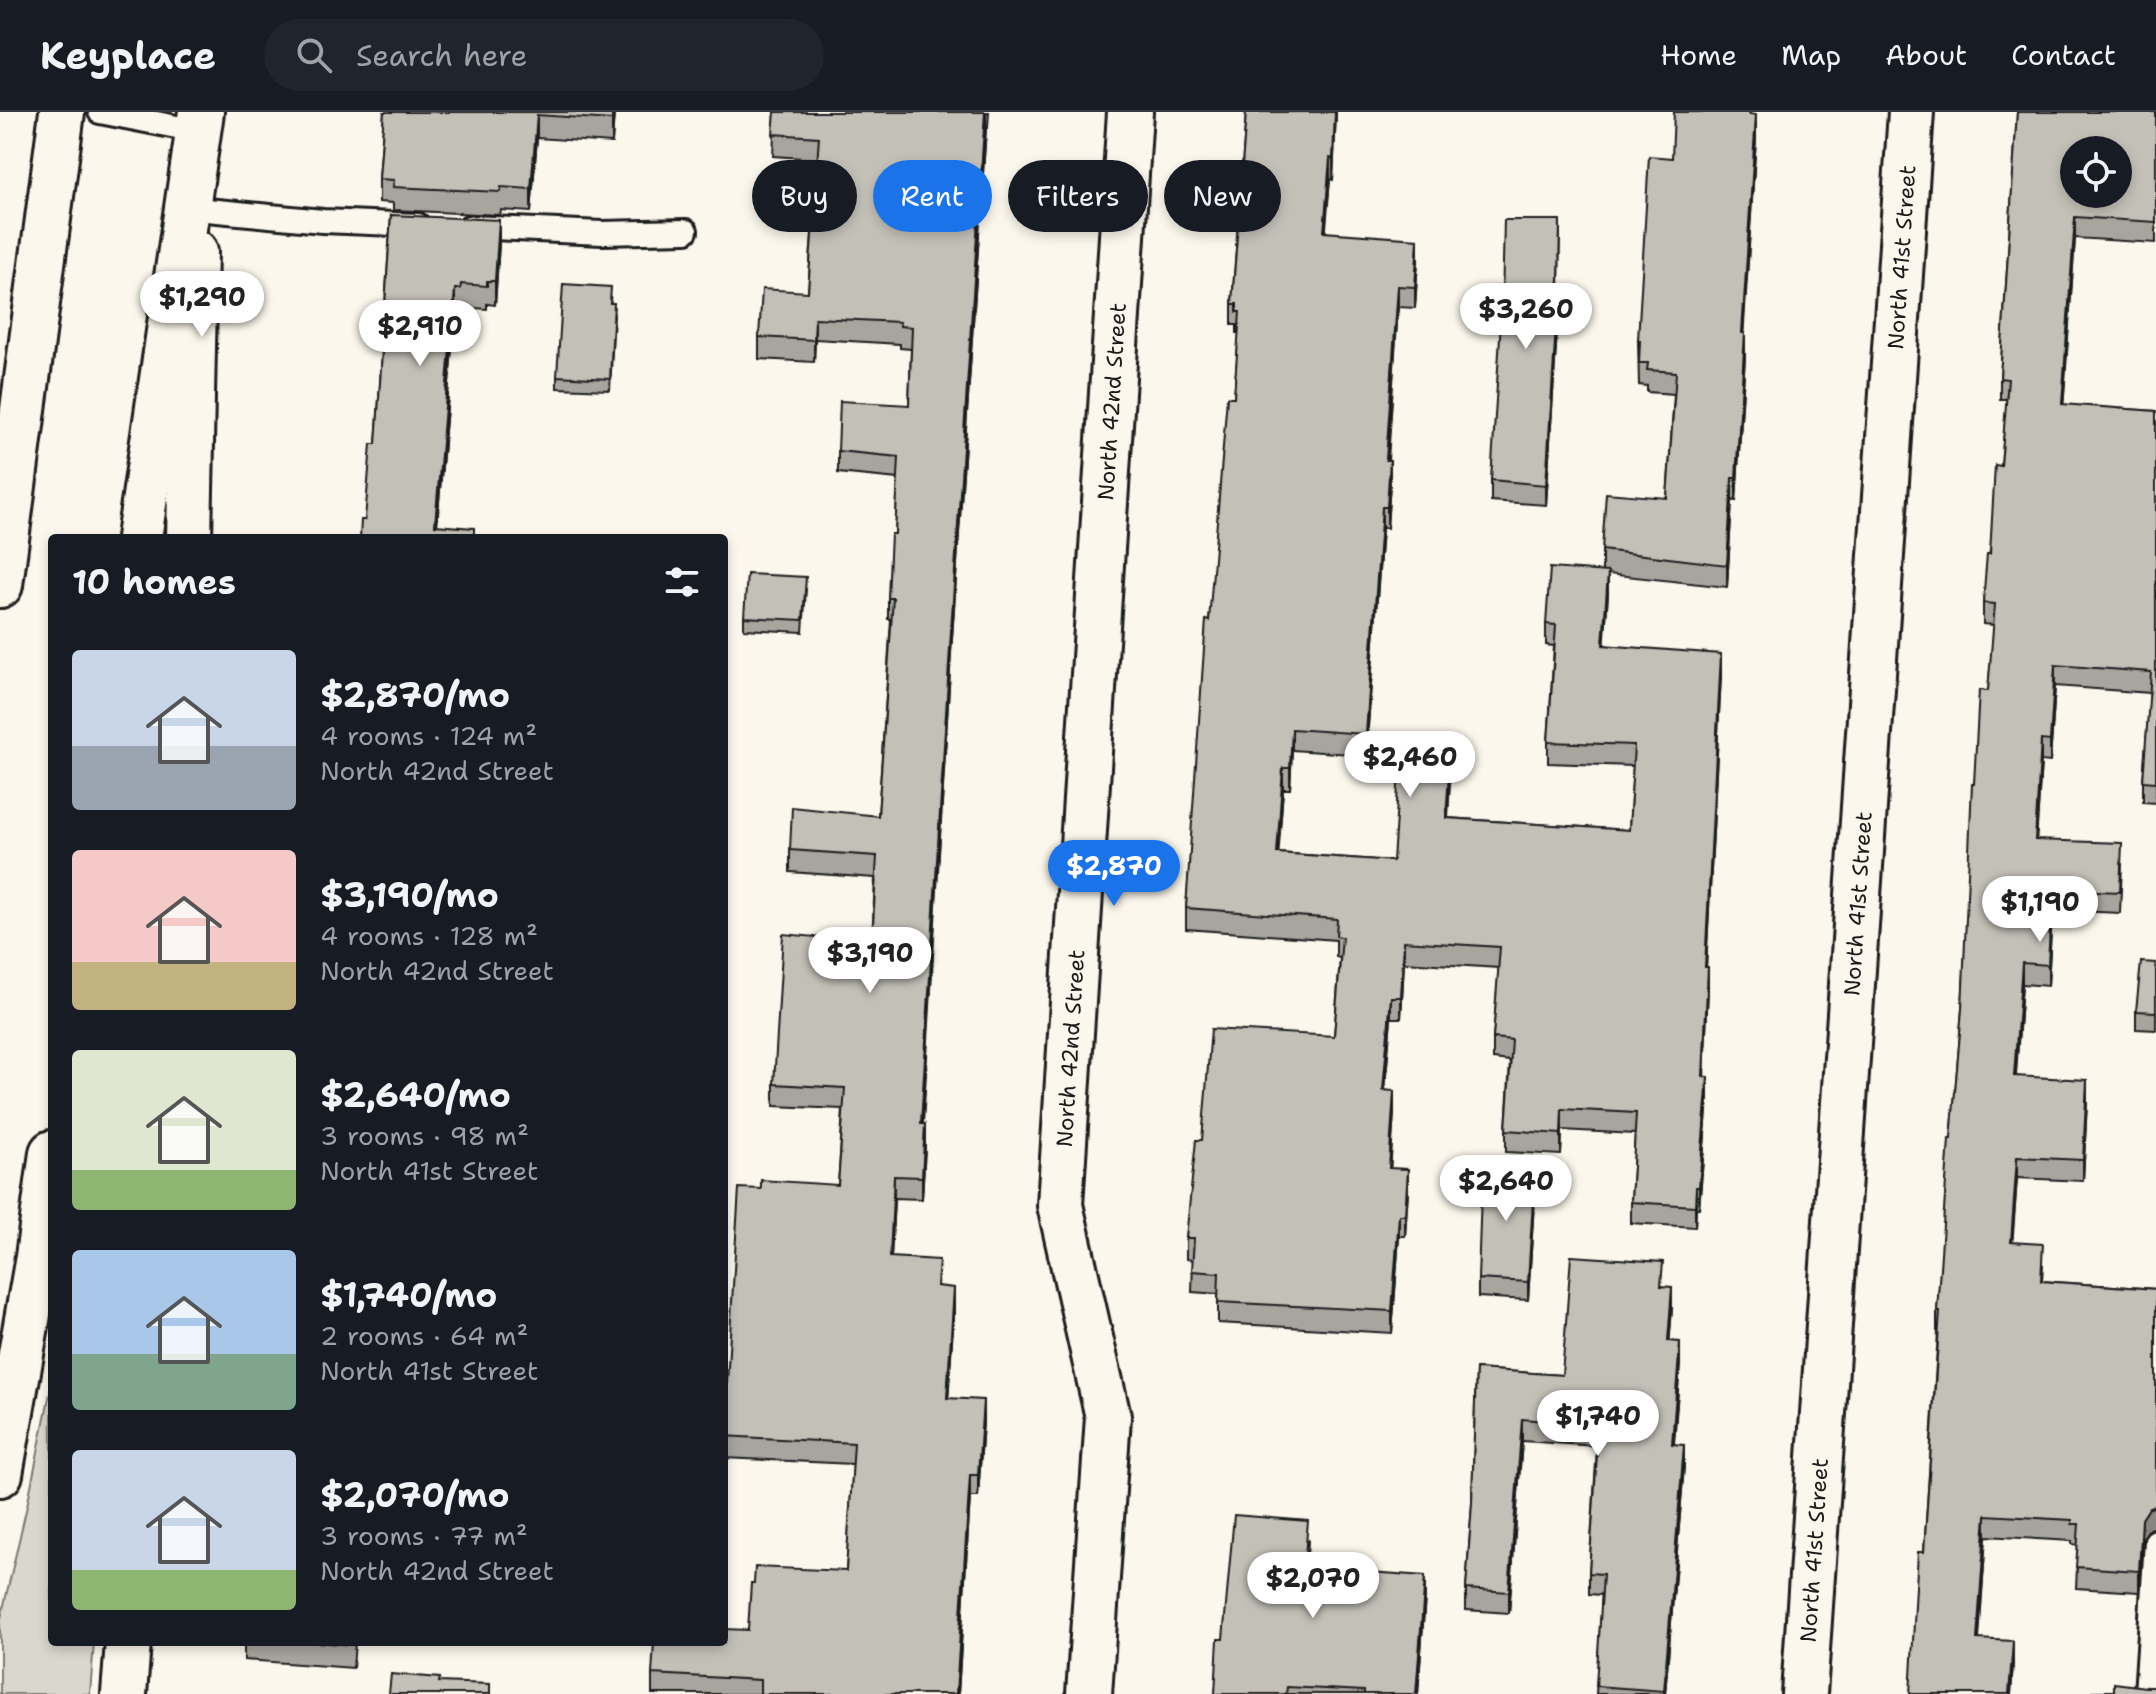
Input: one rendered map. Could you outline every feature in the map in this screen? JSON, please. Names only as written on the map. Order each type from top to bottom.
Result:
[{"type":"street","points":[[0,585],[62,112]]},
{"type":"street","name":"North 42nd Street","points":[[1089,1694],[1108,1417],[1060,1205],[1130,112]]},
{"type":"street","name":"North 41st Street","points":[[1804,1694],[1911,112]]},
{"type":"street","points":[[189,534],[199,121]]},
{"type":"street","points":[[140,534],[199,121]]},
{"type":"street","points":[[0,1474],[48,1183]]},
{"type":"street","points":[[124,1694],[128,1646]]},
{"type":"lane","points":[[100,112],[199,121]]},
{"type":"lane","points":[[196,209],[323,221],[602,233],[686,231]]},
{"type":"lane","points":[[2146,1694],[2156,1541]]},
{"type":"shaded area","points":[[48,1403],[48,1646],[94,1646],[90,1694],[0,1694],[0,1622]]},
{"type":"building","points":[[384,112],[612,112],[612,120],[537,115],[531,189],[501,187],[500,192],[393,187],[394,180],[379,179]]},
{"type":"building","points":[[775,112],[985,112],[982,160],[873,160],[873,232],[977,232],[921,1124],[925,1124],[922,1177],[894,1176],[890,1257],[939,1260],[937,1286],[954,1288],[947,1398],[983,1400],[978,1475],[970,1475],[956,1694],[760,1694],[760,1680],[652,1674],[654,1646],[728,1646],[728,1629],[748,1630],[755,1567],[846,1571],[854,1443],[728,1436],[728,1367],[739,1188],[761,1189],[761,1180],[838,1185],[845,1088],[774,1084],[783,934],[872,942],[877,856],[790,850],[792,807],[878,816],[893,598],[888,598],[891,534],[895,534],[899,457],[838,451],[840,401],[909,405],[912,327],[900,326],[900,322],[815,318],[814,340],[759,337],[762,289],[808,292],[812,232],[857,232],[857,160],[817,160],[819,137],[773,134]]},
{"type":"building","points":[[1246,112],[1335,112],[1324,232],[1418,239],[1415,287],[1398,286],[1386,460],[1390,460],[1387,507],[1382,507],[1366,734],[1292,729],[1290,768],[1283,768],[1277,853],[1393,861],[1400,757],[1450,759],[1446,818],[1629,830],[1634,745],[1548,742],[1556,625],[1546,624],[1550,568],[1608,572],[1603,645],[1721,654],[1705,967],[1708,967],[1703,1076],[1708,1077],[1695,1206],[1631,1202],[1636,1113],[1562,1109],[1561,1134],[1506,1130],[1512,1040],[1493,1038],[1500,947],[1404,941],[1401,997],[1391,997],[1383,1090],[1394,1091],[1389,1168],[1408,1169],[1405,1215],[1399,1215],[1392,1311],[1218,1302],[1219,1273],[1192,1271],[1194,1238],[1186,1238],[1196,1140],[1202,1140],[1211,1029],[1334,1036],[1342,937],[1336,936],[1337,919],[1186,908],[1206,620],[1209,621],[1227,397],[1234,397],[1240,312],[1237,312],[1237,304],[1232,304],[1237,232],[1281,232],[1281,160],[1242,160]]},
{"type":"building","points":[[1674,112],[1749,112],[1756,115],[1736,478],[1732,478],[1727,565],[1602,550],[1606,493],[1667,498],[1676,372],[1647,370],[1648,363],[1639,363],[1638,340],[1649,156],[1672,158]]},
{"type":"building","points":[[2017,112],[2156,112],[2156,222],[2075,217],[2062,404],[2156,411],[2156,782],[2143,781],[2151,672],[2055,665],[2050,741],[2041,740],[2035,840],[2122,843],[2120,892],[2052,889],[2048,965],[2022,963],[2014,1076],[2087,1080],[2083,1160],[2017,1157],[2011,1242],[2043,1244],[2041,1281],[2156,1289],[2156,1506],[2149,1508],[2142,1519],[2139,1571],[2076,1567],[2079,1524],[2072,1524],[2072,1520],[1986,1515],[1977,1639],[2013,1641],[2009,1694],[1910,1694],[1918,1552],[1924,1552],[1949,1139],[1962,1009],[1979,690],[1988,691],[1995,604],[1983,603],[1987,554],[1990,554],[1995,465],[2001,466],[2008,379],[2000,378]]},
{"type":"building","points":[[391,215],[499,220],[495,281],[487,281],[487,286],[461,284],[460,289],[455,289],[435,525],[474,528],[474,534],[360,534],[361,520],[365,520],[371,444],[376,444]]},
{"type":"building","points":[[1504,220],[1560,220],[1546,485],[1491,480]]},
{"type":"building","points":[[563,284],[611,287],[610,303],[614,303],[610,379],[557,376]]},
{"type":"building","points":[[747,574],[806,577],[803,620],[744,617]]},
{"type":"building","points":[[2141,962],[2156,963],[2156,1012],[2136,1011]]},
{"type":"building","points":[[1482,1165],[1535,1168],[1528,1282],[1478,1279]]},
{"type":"building","points":[[1571,1256],[1663,1262],[1661,1286],[1672,1287],[1668,1341],[1680,1342],[1672,1444],[1684,1445],[1664,1691],[1596,1686],[1603,1574],[1589,1573],[1599,1425],[1522,1419],[1509,1592],[1466,1589],[1476,1369],[1562,1375]]},
{"type":"building","points":[[1234,1515],[1308,1521],[1305,1556],[1313,1557],[1312,1568],[1425,1576],[1416,1694],[1364,1694],[1364,1691],[1287,1687],[1286,1694],[1215,1694],[1218,1639],[1223,1639]]},
{"type":"building","points":[[391,1674],[440,1678],[439,1682],[490,1684],[490,1694],[389,1694]]},
{"type":"building","points":[[2114,1683],[2156,1687],[2156,1694],[2093,1694],[2093,1691],[2114,1691]]}]
